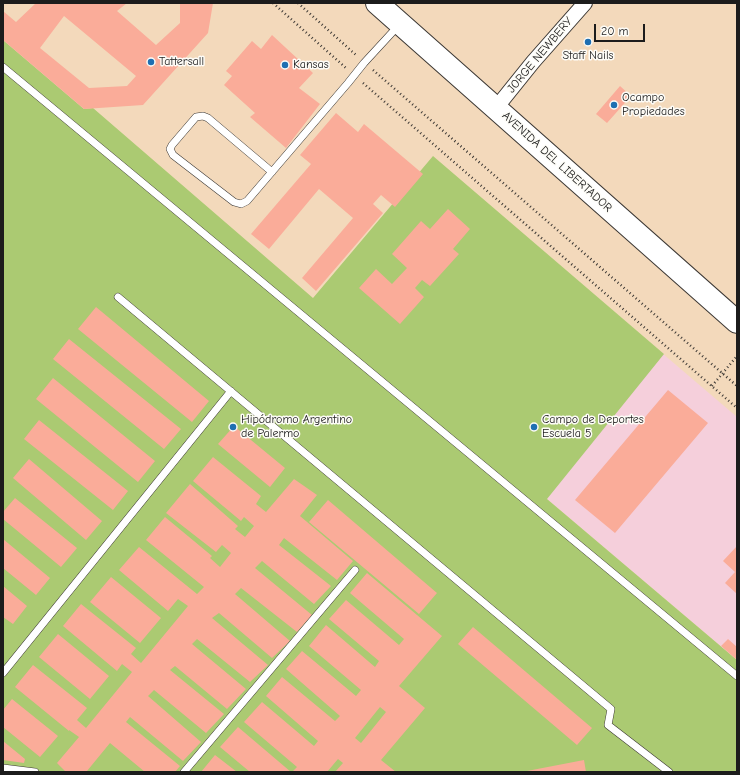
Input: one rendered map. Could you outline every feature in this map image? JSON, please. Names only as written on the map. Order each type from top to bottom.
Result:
[{"type":"main road","name":"AVENIDA DEL LIBERTADOR","points":[[377,3],[735,316]]},
{"type":"street","name":"JORGE NEWBERY","points":[[496,108],[533,62],[585,3]]},
{"type":"lane","points":[[272,172],[208,118],[203,116],[196,118],[170,149],[173,155],[234,202],[241,204],[247,201],[272,172],[343,89],[364,63],[401,24]]},
{"type":"lane","points":[[3,67],[737,676]]},
{"type":"lane","points":[[118,297],[611,709],[608,725],[669,772]]},
{"type":"lane","points":[[3,673],[231,391]]},
{"type":"lane","points":[[184,772],[355,570]]},
{"type":"lane","points":[[3,768],[35,772]]},
{"type":"path","points":[[273,3],[737,408]]},
{"type":"path","points":[[298,3],[364,63],[737,386]]},
{"type":"path","points":[[712,386],[737,356]]},
{"type":"shaded area","points":[[499,214],[737,417],[737,660],[547,499]]},
{"type":"green space","name":"Hipódromo Argentino de Palermo","points":[[3,40],[84,109],[93,108],[313,298],[433,156],[664,354],[547,499],[737,660],[737,772],[3,772]]},
{"type":"building","name":"Tattersall","points":[[36,3],[127,3],[117,11],[156,45],[180,23],[180,3],[213,3],[208,33],[143,105],[84,109],[3,40],[3,11],[16,22]],"holes":[[[64,16],[136,76],[127,86],[89,88],[40,48]]]},
{"type":"building","points":[[272,35],[313,73],[299,88],[320,104],[286,148],[250,117],[255,113],[224,85],[232,76],[226,71],[252,41],[261,49]]},
{"type":"building","name":"Ocampo Propiedades","points":[[620,86],[631,96],[607,123],[596,114]]},
{"type":"building","points":[[336,113],[358,132],[364,124],[423,174],[395,207],[381,195],[373,204],[383,213],[316,291],[302,278],[353,218],[319,189],[269,249],[251,234],[311,164],[300,155]]},
{"type":"building","points":[[448,209],[470,229],[453,249],[459,254],[430,286],[422,280],[415,288],[424,297],[400,324],[359,288],[376,269],[392,284],[407,268],[392,254],[421,221],[430,229]]},
{"type":"building","points":[[96,307],[209,401],[192,422],[78,329]]},
{"type":"building","points":[[69,339],[181,429],[164,449],[53,359]]},
{"type":"building","points":[[53,378],[155,461],[138,482],[36,399]]},
{"type":"building","points":[[668,390],[708,423],[615,533],[575,500]]},
{"type":"building","points":[[39,420],[128,491],[113,510],[24,439]]},
{"type":"building","points":[[234,426],[285,468],[270,487],[218,444]]},
{"type":"building","points":[[213,457],[261,496],[256,504],[266,512],[294,479],[317,495],[300,516],[353,561],[337,580],[284,538],[279,545],[331,586],[314,604],[262,561],[255,568],[312,615],[297,632],[241,588],[235,594],[290,641],[272,658],[219,613],[212,618],[268,665],[250,682],[197,639],[192,644],[246,689],[227,709],[175,666],[170,670],[224,714],[206,733],[154,690],[148,696],[201,742],[183,761],[130,717],[126,722],[180,766],[175,772],[145,772],[110,743],[87,771],[66,772],[57,763],[79,737],[69,731],[15,687],[33,665],[87,708],[77,720],[86,728],[132,672],[122,664],[117,671],[63,626],[81,604],[136,648],[131,654],[141,663],[188,606],[178,599],[168,611],[119,570],[139,547],[197,594],[204,587],[146,540],[165,517],[212,556],[210,558],[220,567],[231,553],[222,545],[216,552],[166,513],[190,484],[238,526],[235,529],[245,537],[254,526],[244,517],[241,521],[193,481]]},
{"type":"building","points":[[29,459],[102,521],[86,540],[13,478]]},
{"type":"building","points":[[15,498],[77,548],[61,567],[3,519],[3,512]]},
{"type":"building","points":[[328,500],[437,593],[419,614],[309,522]]},
{"type":"building","points":[[3,539],[50,578],[36,595],[3,568]]},
{"type":"building","points":[[737,546],[737,594],[725,583],[735,572],[723,561]]},
{"type":"building","points":[[367,573],[442,636],[399,686],[425,708],[381,760],[396,772],[335,772],[343,763],[338,759],[327,772],[292,772],[297,767],[244,722],[262,702],[314,746],[318,741],[266,696],[282,677],[335,721],[340,716],[286,669],[302,651],[356,696],[361,690],[309,646],[326,625],[375,667],[379,661],[329,619],[346,600],[399,645],[404,639],[350,593]],"holes":[[[380,707],[386,712],[361,743],[355,738]]]},
{"type":"building","points":[[111,577],[161,618],[140,643],[90,602]]},
{"type":"building","points":[[3,586],[27,606],[13,624],[3,617]]},
{"type":"building","points":[[473,627],[592,728],[577,745],[458,644]]},
{"type":"building","points":[[58,634],[109,676],[90,699],[39,657]]},
{"type":"building","points":[[728,639],[737,647],[737,660],[721,646]]},
{"type":"building","points":[[12,699],[58,736],[40,757],[3,727],[3,710]]},
{"type":"building","points":[[238,727],[291,772],[250,772],[220,747]]},
{"type":"building","points":[[3,741],[25,759],[24,763],[3,760]]},
{"type":"building","points":[[215,755],[237,772],[201,772]]},
{"type":"building","points":[[584,760],[586,772],[527,772],[527,771]]},
{"type":"place","name":"Staff Nails","points":[[588,42]]},
{"type":"place","name":"Tattersall","points":[[151,62]]},
{"type":"place","name":"Kansas","points":[[285,65]]},
{"type":"place","name":"Ocampo Propiedades","points":[[614,105]]},
{"type":"place","name":"Hipódromo Argentino de Palermo","points":[[233,427]]},
{"type":"place","name":"Campo de Deportes Escuela 5","points":[[534,427]]}]
